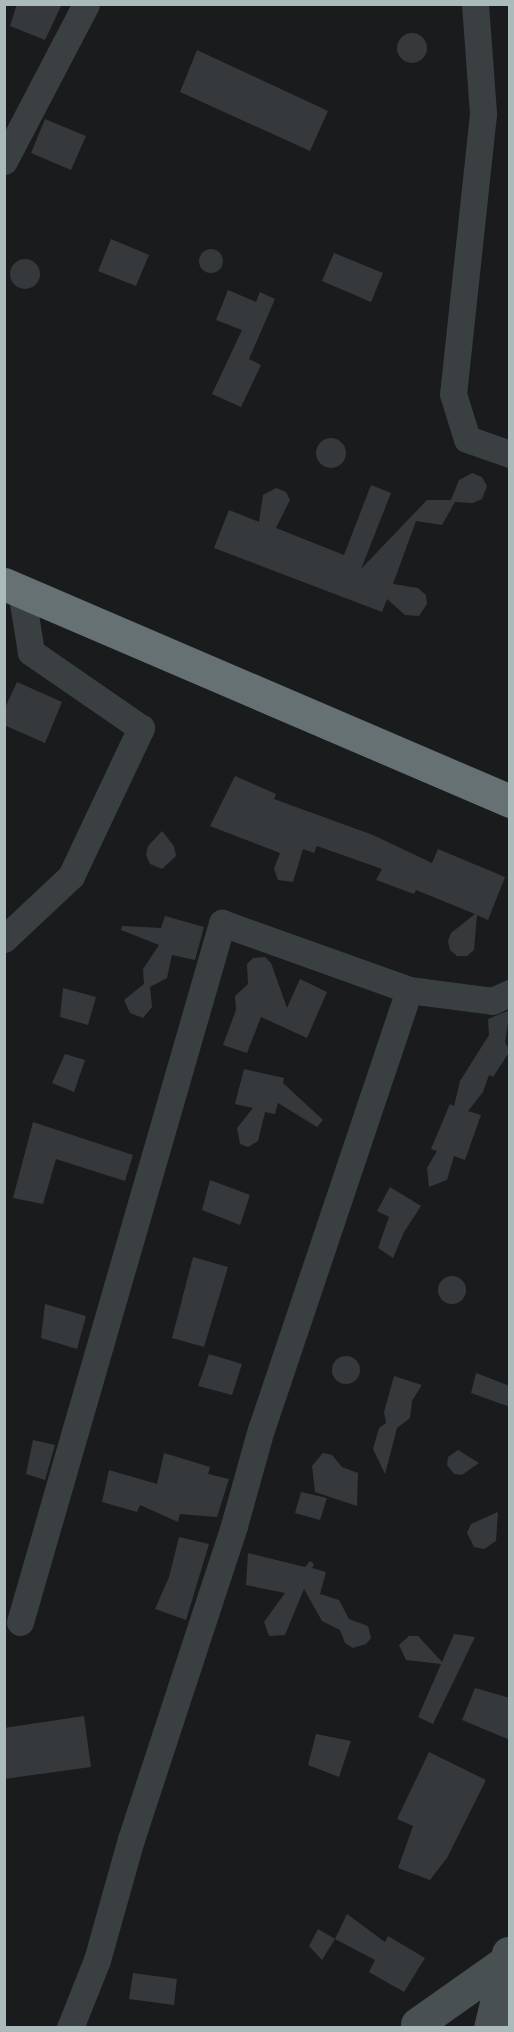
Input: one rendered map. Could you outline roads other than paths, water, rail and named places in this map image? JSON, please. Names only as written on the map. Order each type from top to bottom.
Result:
[{"type":"highway","points":[[13,587],[510,801]]},
{"type":"street","points":[[4,161],[86,4]]},
{"type":"street","points":[[475,4],[483,114],[453,394],[467,439],[510,454]]},
{"type":"street","points":[[4,939],[71,876],[141,728],[31,652],[13,587]]},
{"type":"street","points":[[20,1622],[222,923],[409,990],[492,1001],[510,993]]},
{"type":"street","points":[[70,2028],[97,1960],[130,1839],[234,1526],[261,1429],[409,990]]},
{"type":"street","points":[[424,2026],[507,1954]]},
{"type":"street","points":[[490,2028],[507,1954]]}]
